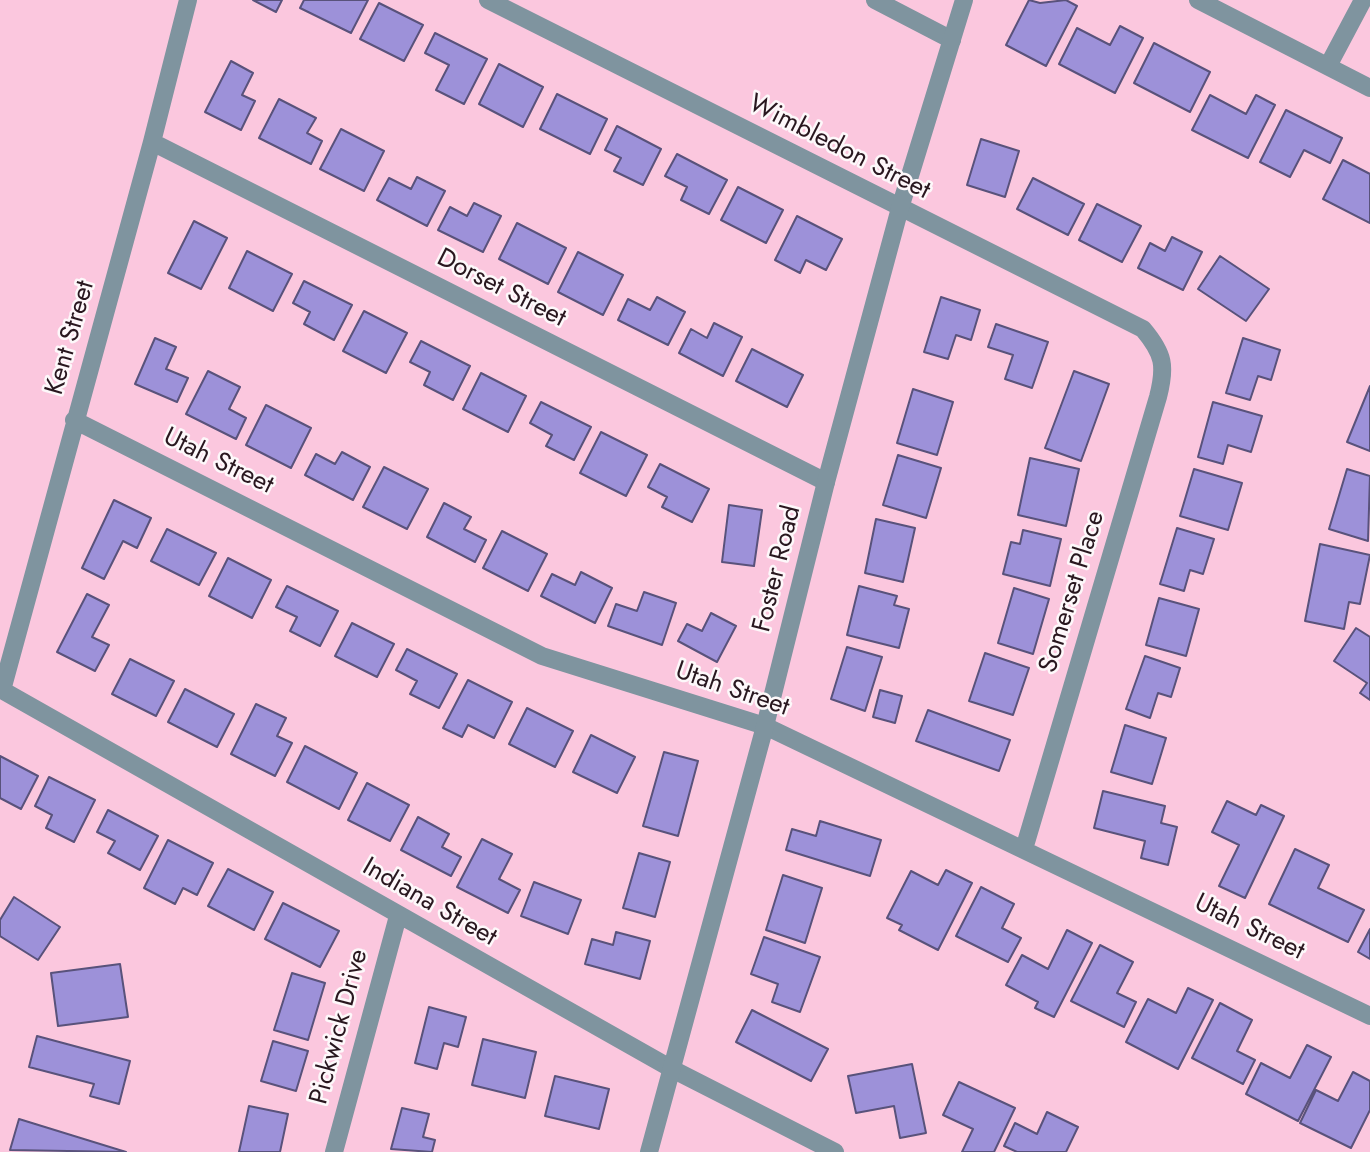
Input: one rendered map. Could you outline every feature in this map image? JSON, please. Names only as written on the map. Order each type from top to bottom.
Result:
[{"type":"street","name":"Kent Street","points":[[2,690],[152,142],[188,0]]},
{"type":"street","name":"Wimbledon Street","points":[[488,0],[1143,329],[1160,349]]},
{"type":"street","points":[[875,0],[952,40]]},
{"type":"street","name":"Foster Road","points":[[649,1152],[765,726],[826,482],[901,208],[964,0]]},
{"type":"street","points":[[1198,0],[1370,88]]},
{"type":"street","points":[[1328,66],[1363,0]]},
{"type":"street","name":"Dorset Street","points":[[152,142],[826,482]]},
{"type":"street","name":"Somerset Place","points":[[1024,849],[1164,375],[1160,349]]},
{"type":"street","name":"Utah Street","points":[[74,420],[542,656],[765,726],[1370,1016]]},
{"type":"street","name":"Indiana Street","points":[[2,690],[197,797],[398,916],[672,1069],[835,1152]]},
{"type":"street","name":"Pickwick Drive","points":[[334,1152],[398,916]]},
{"type":"building","points":[[253,0],[282,0],[276,12]]},
{"type":"building","points":[[304,0],[368,0],[351,33],[300,8]]},
{"type":"building","points":[[1029,0],[1040,3],[1066,0],[1077,6],[1046,66],[1006,45]]},
{"type":"building","points":[[379,3],[423,25],[404,61],[360,39]]},
{"type":"building","points":[[1120,26],[1143,38],[1115,93],[1059,64],[1077,28],[1110,45]]},
{"type":"building","points":[[435,33],[487,59],[464,104],[436,90],[449,65],[425,53]]},
{"type":"building","points":[[1154,43],[1210,72],[1190,112],[1134,83]]},
{"type":"building","points":[[231,61],[253,73],[242,95],[255,101],[241,130],[205,112]]},
{"type":"building","points":[[499,64],[543,87],[523,127],[479,104]]},
{"type":"building","points":[[557,94],[607,119],[590,154],[540,129]]},
{"type":"building","points":[[1210,95],[1246,114],[1256,95],[1275,105],[1248,158],[1192,130]]},
{"type":"building","points":[[279,99],[316,118],[307,133],[322,141],[311,164],[259,138]]},
{"type":"building","points":[[1286,110],[1342,138],[1330,163],[1304,150],[1290,177],[1260,162]]},
{"type":"building","points":[[617,126],[661,149],[643,185],[614,171],[621,158],[605,150]]},
{"type":"building","points":[[341,129],[384,151],[364,191],[320,169]]},
{"type":"building","points":[[981,139],[1019,151],[1005,197],[967,185]]},
{"type":"building","points":[[677,154],[727,180],[709,214],[681,200],[687,187],[665,176]]},
{"type":"building","points":[[1343,160],[1370,174],[1370,223],[1323,199]]},
{"type":"building","points":[[417,177],[445,191],[427,226],[377,200],[389,178],[411,189]]},
{"type":"building","points":[[1033,178],[1084,204],[1068,235],[1017,209]]},
{"type":"building","points":[[738,187],[783,210],[766,243],[721,220]]},
{"type":"building","points":[[474,203],[501,216],[483,252],[438,230],[450,207],[467,216]]},
{"type":"building","points":[[1097,204],[1141,226],[1122,262],[1079,240]]},
{"type":"building","points":[[797,216],[842,239],[826,270],[806,260],[800,273],[775,260]]},
{"type":"building","points":[[194,221],[227,238],[201,289],[168,273]]},
{"type":"building","points":[[517,223],[566,248],[548,284],[499,259]]},
{"type":"building","points":[[1172,237],[1202,252],[1183,290],[1138,268],[1150,243],[1165,251]]},
{"type":"building","points":[[247,251],[292,274],[273,311],[229,288]]},
{"type":"building","points":[[578,252],[623,275],[603,315],[558,292]]},
{"type":"building","points":[[1220,256],[1269,289],[1246,321],[1198,289]]},
{"type":"building","points":[[304,281],[352,305],[334,340],[304,324],[310,312],[293,303]]},
{"type":"building","points":[[657,297],[685,312],[668,345],[618,320],[628,299],[650,310]]},
{"type":"building","points":[[941,297],[980,310],[971,340],[956,335],[948,359],[924,352]]},
{"type":"building","points":[[364,311],[407,333],[386,373],[343,351]]},
{"type":"building","points":[[714,323],[742,337],[723,376],[679,353],[691,329],[707,338]]},
{"type":"building","points":[[996,324],[1048,342],[1032,388],[1005,379],[1013,355],[988,347]]},
{"type":"building","points":[[155,338],[176,347],[166,369],[188,378],[177,402],[135,384]]},
{"type":"building","points":[[1243,338],[1280,350],[1271,380],[1258,376],[1250,400],[1226,393]]},
{"type":"building","points":[[421,341],[470,366],[453,400],[424,385],[430,372],[410,362]]},
{"type":"building","points":[[752,349],[803,375],[787,407],[736,381]]},
{"type":"building","points":[[208,371],[240,387],[229,409],[246,418],[236,439],[186,414]]},
{"type":"building","points":[[1074,371],[1109,384],[1081,461],[1045,448]]},
{"type":"building","points":[[481,373],[526,396],[508,432],[463,409]]},
{"type":"building","points":[[1370,386],[1370,451],[1347,442]]},
{"type":"building","points":[[913,389],[953,402],[937,455],[897,443]]},
{"type":"building","points":[[541,402],[591,427],[574,460],[546,446],[552,435],[530,423]]},
{"type":"building","points":[[1213,402],[1262,416],[1251,452],[1228,445],[1223,464],[1198,457]]},
{"type":"building","points":[[266,405],[311,428],[291,468],[246,445]]},
{"type":"building","points":[[601,432],[647,455],[626,496],[580,473]]},
{"type":"building","points":[[342,452],[370,467],[353,500],[305,475],[316,454],[335,464]]},
{"type":"building","points":[[898,455],[941,468],[926,518],[883,505]]},
{"type":"building","points":[[1030,458],[1079,469],[1066,526],[1018,515]]},
{"type":"building","points":[[660,464],[709,489],[692,522],[662,507],[667,497],[648,487]]},
{"type":"building","points":[[384,467],[428,489],[407,529],[363,507]]},
{"type":"building","points":[[1194,469],[1242,483],[1228,530],[1180,516]]},
{"type":"building","points":[[1347,469],[1370,476],[1368,541],[1329,529]]},
{"type":"building","points":[[114,500],[151,518],[137,548],[123,541],[104,579],[82,568]]},
{"type":"building","points":[[444,503],[471,517],[464,529],[486,540],[475,562],[427,537]]},
{"type":"building","points":[[729,505],[762,510],[754,566],[722,562]]},
{"type":"building","points":[[876,519],[915,528],[903,582],[865,573]]},
{"type":"building","points":[[1177,528],[1214,539],[1203,574],[1190,570],[1184,591],[1160,584]]},
{"type":"building","points":[[167,529],[216,553],[199,585],[151,561]]},
{"type":"building","points":[[1023,530],[1061,539],[1050,586],[1003,574],[1011,542],[1020,544]]},
{"type":"building","points":[[502,531],[547,554],[528,591],[483,568]]},
{"type":"building","points":[[1320,544],[1370,555],[1360,604],[1349,602],[1344,629],[1305,621]]},
{"type":"building","points":[[228,558],[271,580],[252,618],[209,596]]},
{"type":"building","points":[[581,572],[612,588],[595,623],[541,596],[552,574],[575,585]]},
{"type":"building","points":[[287,586],[338,611],[320,646],[290,631],[297,617],[276,607]]},
{"type":"building","points":[[859,586],[897,596],[894,605],[909,609],[899,648],[847,635]]},
{"type":"building","points":[[1014,588],[1049,599],[1033,654],[998,643]]},
{"type":"building","points":[[644,592],[676,603],[662,645],[608,626],[616,604],[637,611]]},
{"type":"building","points":[[87,594],[109,605],[92,637],[109,645],[95,671],[57,652]]},
{"type":"building","points":[[1159,598],[1199,609],[1186,656],[1146,645]]},
{"type":"building","points":[[711,613],[736,626],[717,662],[678,641],[687,624],[702,631]]},
{"type":"building","points":[[352,623],[394,644],[377,677],[335,656]]},
{"type":"building","points":[[1356,628],[1370,637],[1370,700],[1360,693],[1367,683],[1334,661]]},
{"type":"building","points":[[847,647],[882,657],[865,711],[831,699]]},
{"type":"building","points":[[407,649],[457,674],[439,708],[410,694],[417,681],[396,670]]},
{"type":"building","points":[[985,653],[1029,668],[1013,715],[969,701]]},
{"type":"building","points":[[1145,656],[1180,668],[1171,697],[1158,693],[1150,718],[1126,709]]},
{"type":"building","points":[[130,659],[174,681],[156,716],[112,694]]},
{"type":"building","points":[[468,680],[512,702],[494,738],[468,725],[462,737],[443,728]]},
{"type":"building","points":[[185,689],[234,714],[217,747],[168,722]]},
{"type":"building","points":[[880,690],[902,696],[895,723],[873,717]]},
{"type":"building","points":[[256,704],[286,718],[277,736],[292,743],[275,776],[231,754]]},
{"type":"building","points":[[527,708],[573,731],[555,767],[509,744]]},
{"type":"building","points":[[928,710],[1010,740],[999,771],[916,741]]},
{"type":"building","points":[[1125,725],[1166,738],[1152,784],[1111,772]]},
{"type":"building","points":[[591,735],[635,757],[617,793],[573,772]]},
{"type":"building","points":[[305,746],[357,773],[339,809],[287,782]]},
{"type":"building","points":[[664,752],[698,761],[678,836],[643,826]]},
{"type":"building","points":[[0,756],[38,776],[21,809],[0,798]]},
{"type":"building","points":[[49,777],[95,800],[74,842],[46,828],[52,815],[35,806]]},
{"type":"building","points":[[367,783],[409,805],[390,841],[348,820]]},
{"type":"building","points":[[1103,791],[1165,806],[1161,823],[1177,827],[1168,865],[1141,858],[1145,841],[1094,828]]},
{"type":"building","points":[[1227,801],[1256,815],[1261,805],[1284,816],[1245,898],[1219,886],[1239,845],[1212,832]]},
{"type":"building","points":[[108,810],[158,836],[140,870],[108,853],[115,841],[97,832]]},
{"type":"building","points":[[418,817],[449,834],[442,847],[461,857],[451,876],[401,850]]},
{"type":"building","points":[[820,821],[881,840],[870,876],[786,850],[792,829],[816,836]]},
{"type":"building","points":[[482,839],[512,854],[499,879],[520,890],[508,913],[457,887]]},
{"type":"building","points":[[168,840],[213,863],[197,895],[183,888],[175,904],[144,888]]},
{"type":"building","points":[[1295,849],[1329,865],[1318,888],[1364,910],[1348,942],[1269,904]]},
{"type":"building","points":[[639,853],[670,862],[655,917],[623,908]]},
{"type":"building","points":[[228,869],[273,892],[254,930],[208,906]]},
{"type":"building","points":[[946,870],[972,883],[938,950],[899,930],[902,925],[887,918],[911,871],[938,885]]},
{"type":"building","points":[[783,875],[822,888],[805,943],[766,930]]},
{"type":"building","points":[[534,882],[581,900],[568,934],[521,916]]},
{"type":"building","points":[[981,887],[1014,904],[1002,928],[1021,938],[1008,962],[956,936]]},
{"type":"building","points":[[14,897],[60,927],[38,960],[0,936],[0,920]]},
{"type":"building","points":[[283,903],[339,931],[320,967],[265,939]]},
{"type":"building","points":[[1370,929],[1370,959],[1358,952]]},
{"type":"building","points":[[1067,930],[1092,943],[1054,1017],[1035,1008],[1038,1002],[1006,985],[1022,955],[1048,969]]},
{"type":"building","points":[[616,932],[650,941],[640,979],[585,964],[592,939],[613,945]]},
{"type":"building","points":[[764,937],[820,957],[800,1012],[772,1002],[778,984],[751,974]]},
{"type":"building","points":[[1100,945],[1133,962],[1117,993],[1136,1002],[1124,1027],[1071,1001]]},
{"type":"building","points":[[120,964],[128,1017],[58,1026],[51,973]]},
{"type":"building","points":[[292,973],[325,983],[308,1040],[274,1030]]},
{"type":"building","points":[[1188,988],[1213,1000],[1178,1069],[1126,1042],[1148,999],[1176,1013]]},
{"type":"building","points":[[1220,1003],[1252,1020],[1237,1051],[1255,1060],[1243,1084],[1192,1058]]},
{"type":"building","points":[[429,1007],[466,1017],[458,1047],[444,1043],[437,1069],[415,1063]]},
{"type":"building","points":[[752,1010],[828,1049],[811,1081],[736,1042]]},
{"type":"building","points":[[37,1036],[130,1061],[119,1104],[90,1096],[94,1084],[29,1067]]},
{"type":"building","points":[[483,1039],[536,1052],[525,1098],[472,1085]]},
{"type":"building","points":[[273,1041],[308,1051],[296,1091],[261,1081]]},
{"type":"building","points":[[1307,1045],[1331,1057],[1298,1121],[1246,1094],[1261,1063],[1290,1078]]},
{"type":"building","points":[[912,1064],[926,1133],[900,1138],[894,1106],[856,1113],[848,1076]]},
{"type":"building","points":[[1353,1072],[1370,1081],[1370,1110],[1351,1148],[1300,1123],[1316,1090],[1338,1101]]},
{"type":"building","points":[[555,1076],[609,1089],[599,1129],[545,1116]]},
{"type":"building","points":[[959,1082],[1015,1108],[994,1152],[962,1152],[973,1129],[943,1115]]},
{"type":"building","points":[[249,1106],[288,1114],[280,1152],[239,1152]]},
{"type":"building","points":[[402,1108],[429,1114],[423,1137],[435,1140],[432,1152],[391,1149]]},
{"type":"building","points":[[1047,1112],[1078,1127],[1066,1152],[1017,1152],[1004,1146],[1015,1123],[1037,1134]]},
{"type":"building","points":[[19,1119],[126,1152],[10,1150]]}]
